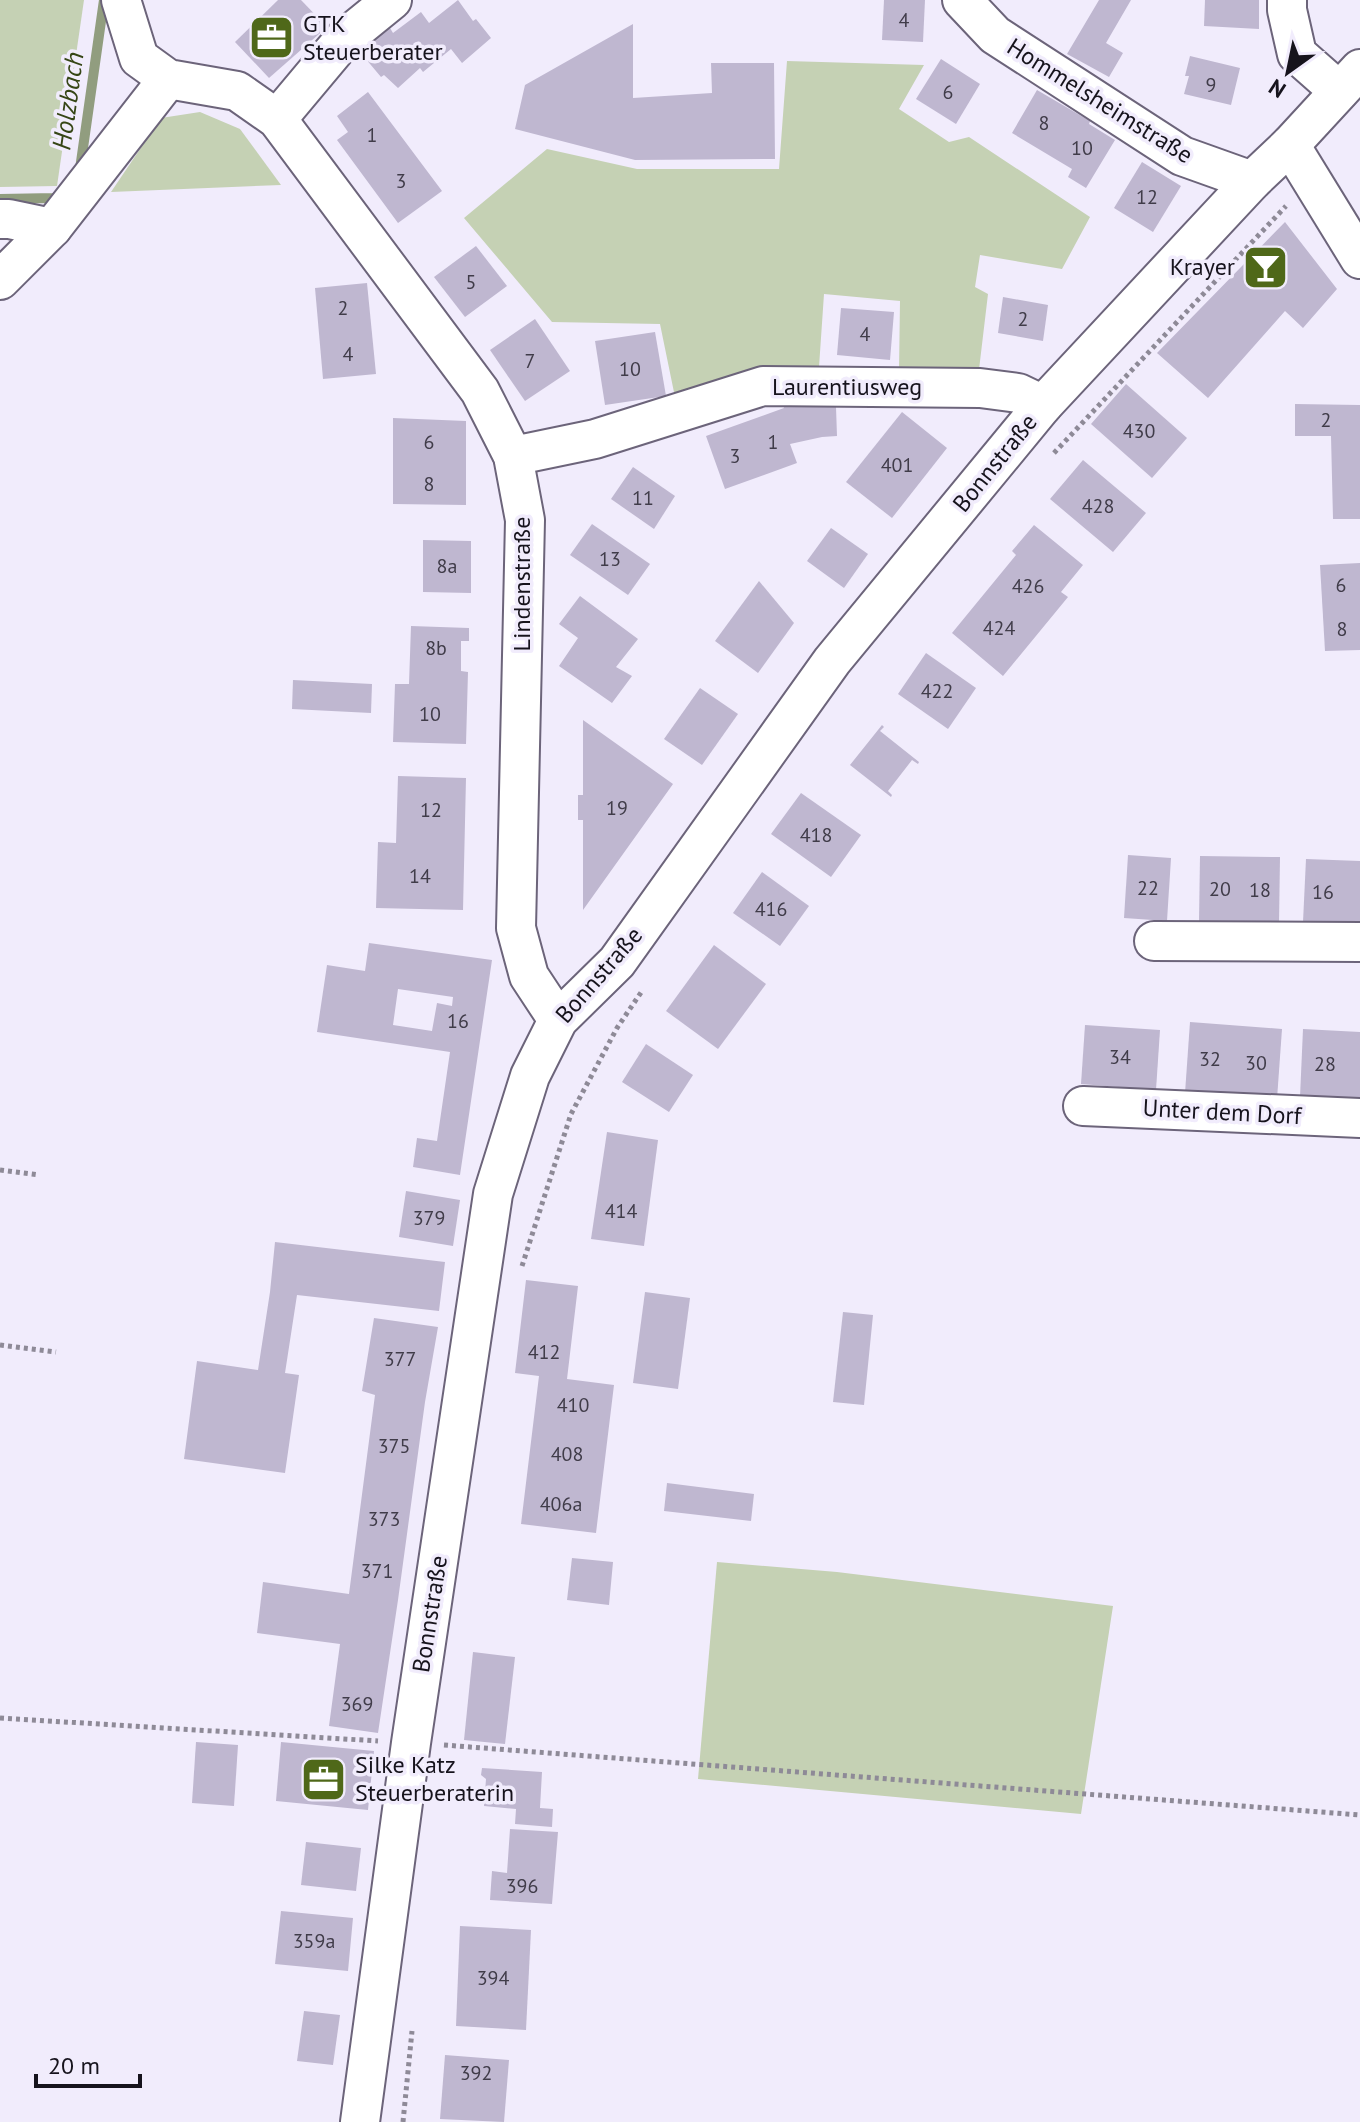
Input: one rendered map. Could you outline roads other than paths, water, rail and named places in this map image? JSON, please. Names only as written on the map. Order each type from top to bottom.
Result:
[{"type":"street","points":[[0,280],[52,228],[154,68],[121,0]]},
{"type":"street","points":[[277,119],[344,39],[392,0]]},
{"type":"street","name":"Hommelsheimstraße","points":[[962,0],[995,35],[1182,156],[1252,181]]},
{"type":"street","points":[[1287,0],[1297,54],[1350,80]]},
{"type":"street","name":"Lindenstraße","points":[[154,68],[237,91],[277,119],[480,391],[513,456],[525,520],[516,928],[529,976],[558,1020]]},
{"type":"street","name":"Bonnstraße","points":[[360,2122],[411,1743],[493,1194],[530,1076],[558,1020],[617,962],[832,661],[1043,405],[1350,80]]},
{"type":"street","points":[[1290,145],[1360,259]]},
{"type":"street","points":[[0,219],[52,228]]},
{"type":"street","name":"Laurentiusweg","points":[[513,456],[595,439],[763,386],[980,388],[1018,393],[1043,405]]},
{"type":"street","points":[[1154,941],[1360,942]]},
{"type":"street","name":"Unter dem Dorf","points":[[1083,1106],[1360,1118]]},
{"type":"waterway","name":"Holzbach","points":[[78,172],[104,0]]},
{"type":"waterway","points":[[0,199],[55,198],[60,193]]},
{"type":"place","name":"GTK Steuerberater","points":[[272,38]]},
{"type":"place","name":"Krayer","points":[[1266,267]]},
{"type":"place","name":"Silke Katz Steuerberaterin","points":[[324,1779]]}]
